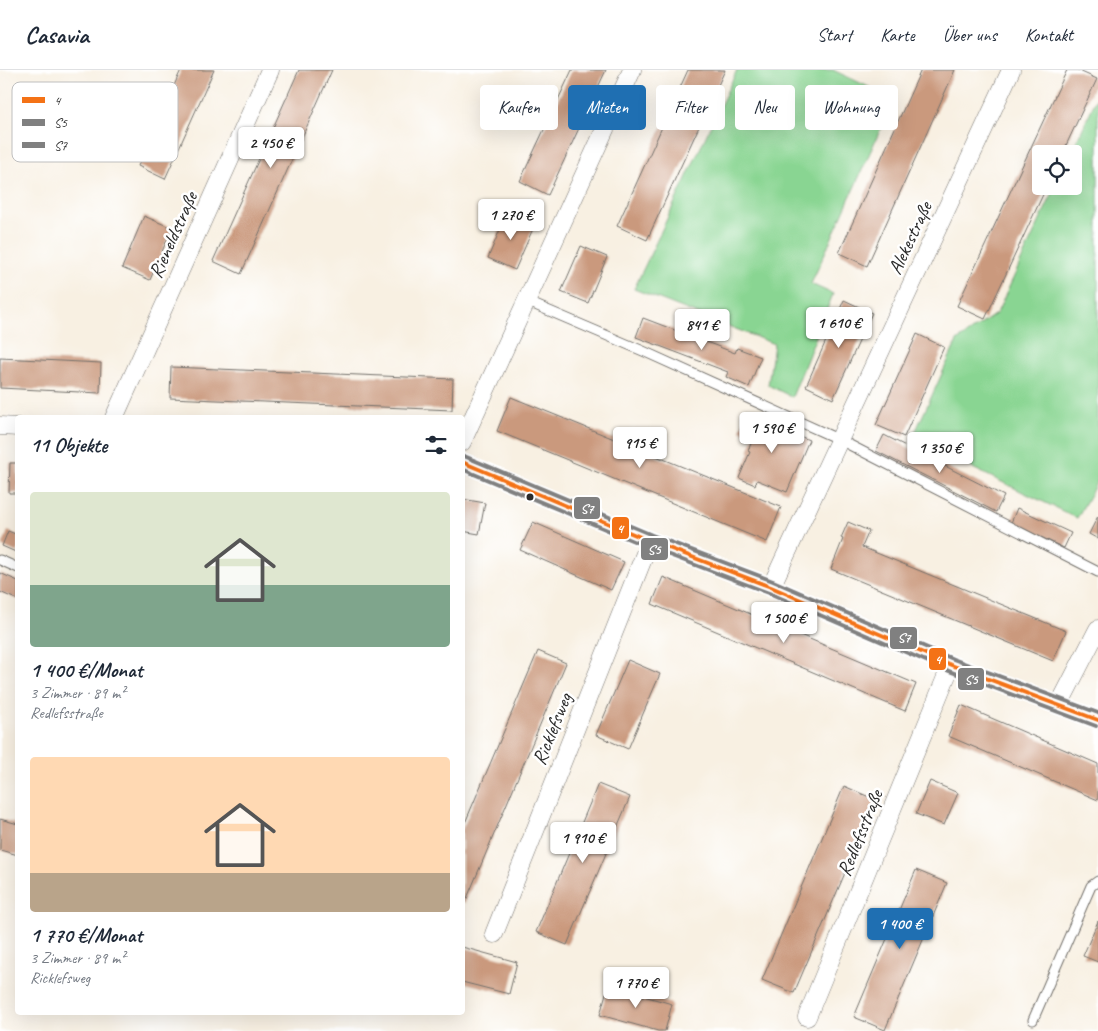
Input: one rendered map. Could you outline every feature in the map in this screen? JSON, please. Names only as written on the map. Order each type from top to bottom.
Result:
[{"type":"street","name":"Rieneldstraße","points":[[115,415],[270,70]]},
{"type":"street","points":[[465,435],[632,70]]},
{"type":"street","name":"Alekestraße","points":[[771,587],[1011,70]]},
{"type":"street","points":[[0,426],[15,427]]},
{"type":"street","points":[[465,463],[650,541],[771,587],[952,665],[1098,720]]},
{"type":"street","name":"Ricklefsweg","points":[[494,934],[650,541]]},
{"type":"street","points":[[1058,705],[1098,629]]},
{"type":"street","name":"Redlefsstraße","points":[[807,1017],[952,665]]},
{"type":"lane","points":[[526,302],[643,351],[840,440],[1098,572]]},
{"type":"lane","points":[[0,560],[15,567]]},
{"type":"lane","points":[[1033,1020],[1091,886],[1098,881]]},
{"type":"green space","points":[[737,70],[833,70],[865,85],[805,85],[805,130],[880,130],[811,284],[833,294],[792,397],[768,385],[774,344],[634,289],[709,130],[725,130],[725,96]]},
{"type":"green space","points":[[1098,95],[1098,480],[1077,518],[912,439],[957,341],[997,313],[1052,195],[1082,195],[1082,145],[1075,145]]},
{"type":"building","points":[[181,70],[214,70],[178,150],[178,82],[176,82]]},
{"type":"building","points":[[299,70],[332,70],[241,274],[213,261]]},
{"type":"building","points":[[572,70],[606,70],[599,85],[568,85],[568,130],[578,130],[548,195],[520,181],[544,130],[558,130],[558,100]]},
{"type":"building","points":[[688,70],[725,70],[718,85],[681,85]]},
{"type":"building","points":[[921,70],[955,70],[867,266],[839,253],[894,130],[898,130],[898,121]]},
{"type":"building","points":[[1067,70],[1077,70],[1097,79],[1066,145],[1032,145]]},
{"type":"building","points":[[661,130],[697,130],[647,240],[617,226]]},
{"type":"building","points":[[1032,145],[1032,195],[1043,195],[985,319],[957,306]]},
{"type":"building","points":[[140,162],[173,162],[165,179],[138,166]]},
{"type":"building","points":[[507,213],[535,224],[515,270],[488,258]]},
{"type":"building","points":[[144,216],[172,228],[150,280],[122,268]]},
{"type":"building","points":[[581,246],[607,257],[588,303],[561,292]]},
{"type":"building","points":[[844,300],[872,313],[833,399],[806,386]]},
{"type":"building","points":[[643,318],[735,353],[737,348],[761,357],[749,387],[726,377],[728,372],[636,337]]},
{"type":"building","points":[[917,334],[944,347],[904,437],[876,425]]},
{"type":"building","points":[[0,358],[101,363],[100,393],[0,388]]},
{"type":"building","points":[[171,367],[453,379],[452,410],[170,398]]},
{"type":"building","points":[[511,397],[781,507],[767,542],[497,431]]},
{"type":"building","points":[[747,414],[809,440],[787,492],[757,480],[755,485],[739,478],[750,452],[748,451],[754,436],[740,430]]},
{"type":"building","points":[[884,435],[1004,496],[996,512],[876,451]]},
{"type":"building","points":[[10,463],[15,463],[15,493],[9,493]]},
{"type":"building","points":[[465,500],[485,503],[479,534],[465,532]]},
{"type":"building","points":[[1017,508],[1071,533],[1064,548],[1011,523]]},
{"type":"building","points":[[1098,516],[1098,539],[1089,534]]},
{"type":"building","points":[[533,522],[624,562],[611,590],[520,550]]},
{"type":"building","points":[[848,522],[869,531],[862,547],[1066,631],[1053,661],[831,569]]},
{"type":"building","points":[[8,531],[15,534],[15,552],[2,546]]},
{"type":"building","points":[[0,573],[15,580],[15,599],[0,592]]},
{"type":"building","points":[[663,577],[916,684],[905,711],[652,604]]},
{"type":"building","points":[[538,651],[566,663],[465,903],[465,823]]},
{"type":"building","points":[[628,660],[660,674],[628,749],[596,735]]},
{"type":"building","points":[[961,705],[1098,764],[1098,800],[948,736]]},
{"type":"building","points":[[930,781],[958,793],[944,825],[916,814]]},
{"type":"building","points":[[598,784],[630,797],[567,945],[536,932]]},
{"type":"building","points":[[844,786],[876,800],[794,993],[762,980]]},
{"type":"building","points":[[0,819],[15,823],[15,854],[0,850]]},
{"type":"building","points":[[916,870],[947,883],[885,1030],[854,1017]]},
{"type":"building","points":[[1098,921],[1098,962],[1083,956]]},
{"type":"building","points":[[465,948],[517,962],[509,994],[465,983]]},
{"type":"building","points":[[608,986],[672,1004],[665,1031],[658,1031],[600,1015]]},
{"type":"transit line","name":"S7","points":[[465,456],[652,535],[773,581],[953,659],[1098,713]]},
{"type":"transit line","name":"4","points":[[465,463],[650,541],[771,587],[951,665],[1098,720]]},
{"type":"transit line","name":"S5","points":[[465,470],[648,547],[769,593],[949,671],[1096,726]]}]
